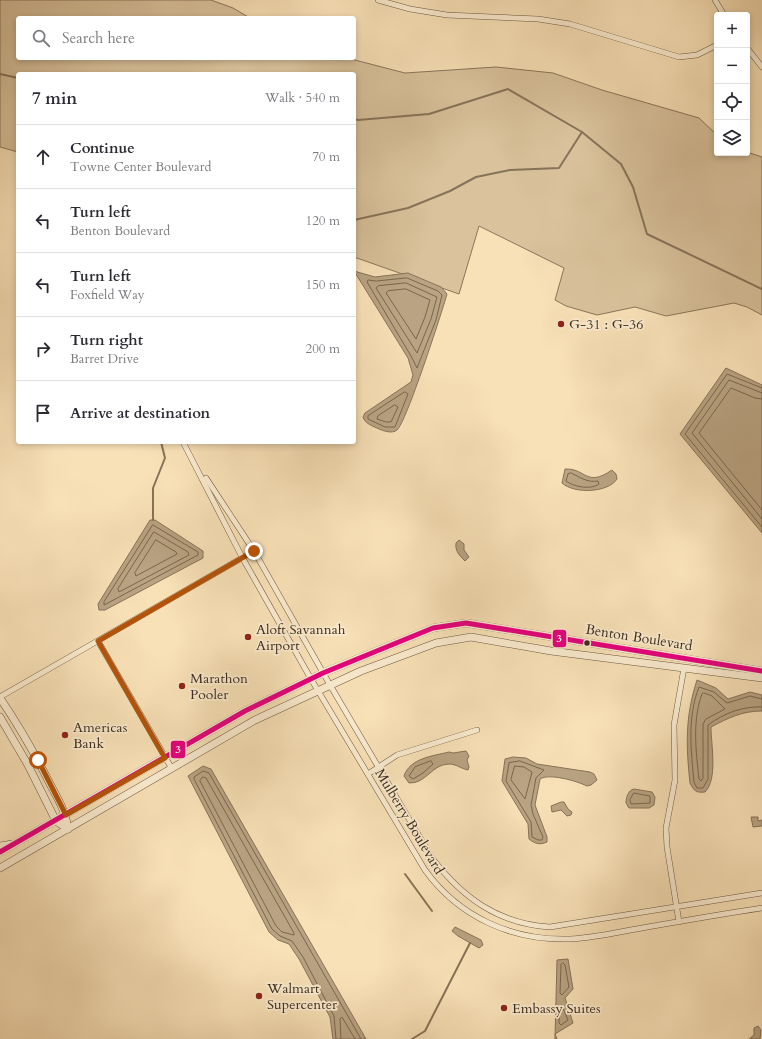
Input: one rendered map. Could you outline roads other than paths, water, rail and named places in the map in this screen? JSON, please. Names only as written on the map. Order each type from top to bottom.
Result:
[{"type":"street","points":[[378,0],[410,9],[447,15],[538,19],[570,24],[680,57],[697,55],[714,46]]},
{"type":"street","points":[[715,0],[722,12]]},
{"type":"street","points":[[750,52],[762,67]]},
{"type":"street","points":[[184,444],[194,461]]},
{"type":"street","name":"Mulberry Boulevard","points":[[194,461],[254,551],[323,673],[432,858],[449,879],[471,899],[483,907],[518,921],[550,927],[762,893]]},
{"type":"street","name":"Mulberry Boulevard","points":[[194,461],[242,557],[311,679],[431,879],[459,907],[488,923],[522,936],[549,939],[587,937],[762,908]]},
{"type":"street","points":[[68,829],[66,815],[38,760],[21,729],[0,697],[254,551]]},
{"type":"street","name":"Benton Boulevard","points":[[0,852],[245,712],[323,673],[433,628],[466,623],[762,672]]},
{"type":"street","name":"Benton Boulevard","points":[[0,868],[255,720],[318,690],[436,643],[471,637],[551,651],[762,678]]},
{"type":"street","points":[[98,641],[172,769]]},
{"type":"street","points":[[679,922],[667,847],[666,828],[675,780],[674,725],[684,668]]},
{"type":"street","points":[[0,717],[28,765],[56,820],[68,829]]},
{"type":"street","points":[[368,774],[397,755],[477,730]]},
{"type":"street","points":[[28,765],[38,760]]},
{"type":"street","points":[[40,790],[50,784]]},
{"type":"street","name":"Benton Boulevard","points":[[0,846],[14,844]]},
{"type":"water","points":[[356,272],[375,277],[408,273],[441,287],[447,294],[424,366],[402,423],[397,430],[393,432],[372,426],[364,419],[363,417],[365,413],[411,382],[413,375],[408,358],[356,274]]},
{"type":"water","points":[[726,368],[762,385],[762,533],[680,434]]},
{"type":"water","points":[[565,469],[572,469],[591,477],[603,475],[612,470],[616,474],[617,479],[613,484],[599,489],[574,489],[567,487],[562,483]]},
{"type":"water","points":[[150,520],[155,520],[203,551],[203,558],[105,610],[99,610],[98,604]]},
{"type":"water","points":[[459,540],[464,544],[464,550],[469,557],[465,561],[459,555],[456,548],[456,543]]},
{"type":"water","points":[[697,680],[716,688],[728,699],[750,692],[762,695],[762,711],[748,712],[735,716],[711,727],[713,770],[709,786],[705,792],[697,792],[690,783],[687,744],[690,706]]},
{"type":"water","points":[[466,751],[469,756],[467,760],[469,767],[468,770],[449,764],[438,767],[425,777],[415,782],[409,783],[404,776],[411,765],[423,759],[449,752],[453,753]]},
{"type":"water","points":[[513,757],[526,758],[537,764],[590,772],[594,774],[597,780],[591,785],[587,786],[556,777],[544,777],[540,779],[535,805],[547,837],[547,842],[542,844],[538,844],[529,839],[528,824],[502,781],[505,759]]},
{"type":"water","points":[[203,766],[211,769],[366,1039],[333,1039],[330,1017],[299,959],[289,944],[278,940],[269,932],[188,776]]},
{"type":"water","points":[[634,789],[652,792],[655,797],[654,805],[649,808],[629,808],[626,803],[627,797],[630,791]]},
{"type":"water","points":[[564,802],[568,809],[572,812],[571,815],[567,816],[561,810],[552,812],[551,806]]},
{"type":"water","points":[[751,817],[758,817],[758,821],[762,820],[762,826],[753,827]]},
{"type":"water","points":[[455,927],[481,940],[483,945],[479,948],[458,936],[452,931]]},
{"type":"water","points":[[568,959],[573,989],[565,998],[573,1023],[555,1034],[557,960]]},
{"type":"water","points":[[758,1026],[761,1030],[760,1039],[749,1039],[754,1035],[754,1028]]},
{"type":"waterway","points":[[0,74],[16,78]]},
{"type":"waterway","points":[[356,120],[429,114],[508,89],[582,132],[559,168],[510,170],[476,177],[450,191],[408,208],[356,220]]},
{"type":"waterway","points":[[582,132],[621,164],[633,187],[647,234],[762,289]]},
{"type":"waterway","points":[[153,520],[153,488],[165,458],[162,444]]},
{"type":"waterway","points":[[405,874],[432,911]]},
{"type":"waterway","points":[[412,1039],[425,1031],[470,943]]},
{"type":"place","name":"G-31 : G-36","points":[[561,324]]},
{"type":"place","name":"Aloft Savannah Airport","points":[[248,637]]},
{"type":"place","name":"Marathon Pooler","points":[[182,686]]},
{"type":"place","name":"Americas Bank","points":[[65,735]]},
{"type":"place","name":"Walmart Supercenter","points":[[259,996]]},
{"type":"place","name":"Embassy Suites","points":[[504,1008]]}]
